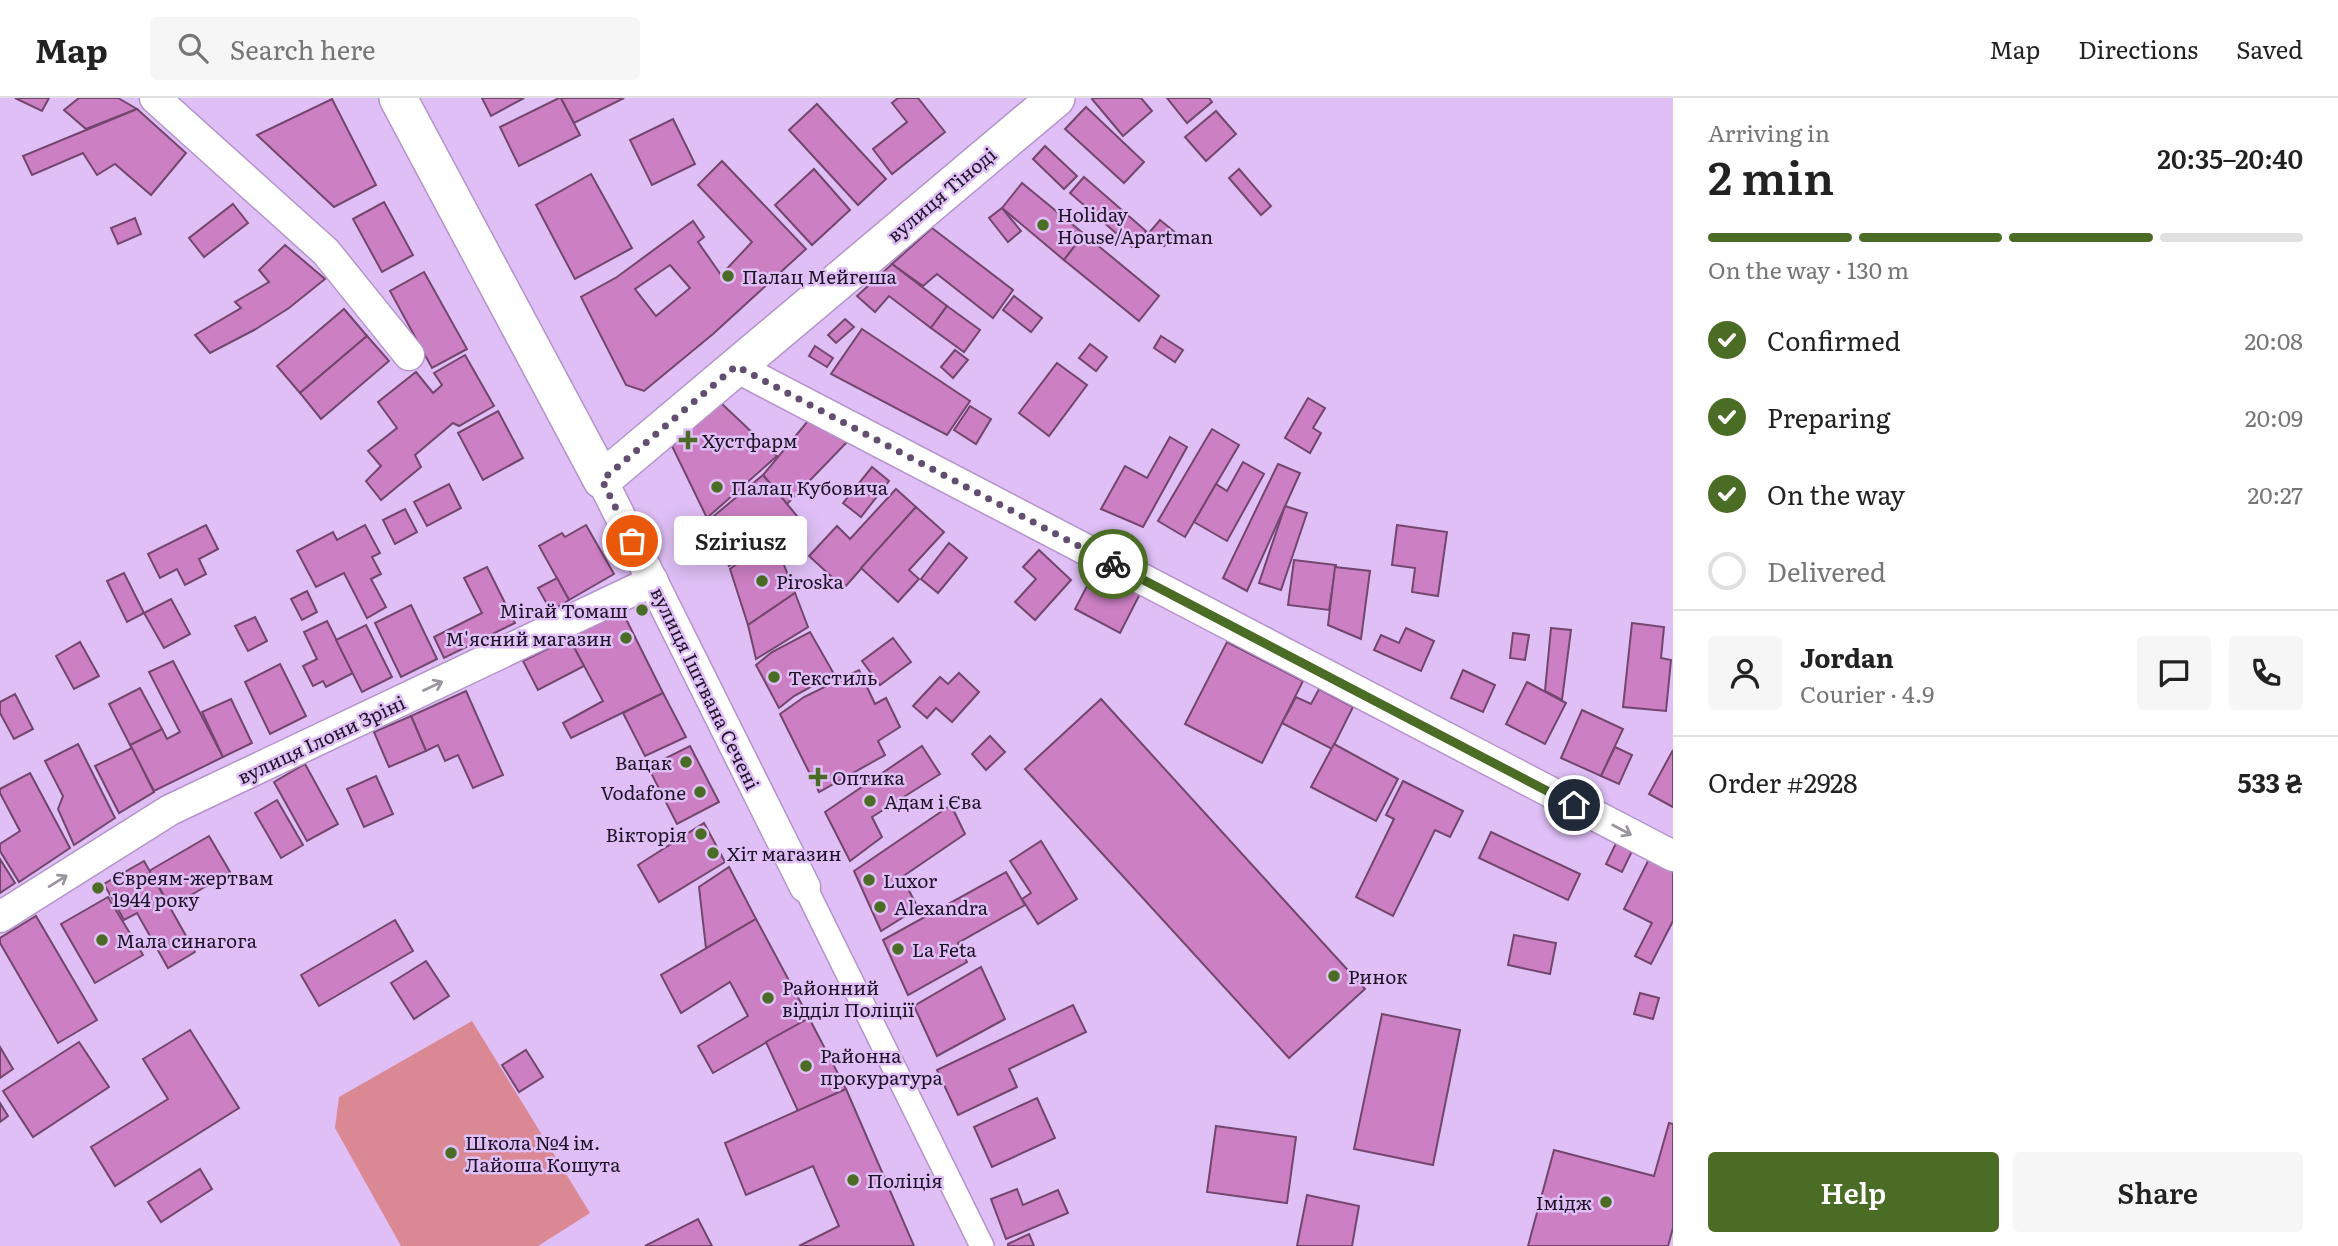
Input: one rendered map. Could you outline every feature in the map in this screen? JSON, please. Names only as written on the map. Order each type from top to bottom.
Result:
[{"type":"street","points":[[155,98],[326,252],[409,355]]},
{"type":"street","name":"вулиця Іштвана Сечені","points":[[398,98],[602,480],[982,1246]]},
{"type":"street","name":"вулиця Тіноді","points":[[602,480],[1056,98]]},
{"type":"street","points":[[736,366],[1673,856]]},
{"type":"street","name":"вулиця Ілони Зріні","points":[[0,917],[170,810],[653,581]]},
{"type":"shaded area","name":"Школа №4 ім. Лайоша Кошута","points":[[472,1021],[590,1213],[538,1246],[401,1246],[335,1128],[339,1097]]},
{"type":"building","points":[[15,98],[49,98],[42,111]]},
{"type":"building","points":[[79,98],[118,98],[137,109],[86,129],[64,110]]},
{"type":"building","points":[[482,98],[524,98],[491,116]]},
{"type":"building","points":[[559,98],[580,135],[519,166],[500,127]]},
{"type":"building","points":[[561,98],[624,98],[574,123]]},
{"type":"building","points":[[898,98],[918,98],[945,132],[892,174],[873,149],[907,122],[892,103]]},
{"type":"building","points":[[1093,98],[1141,98],[1152,111],[1123,136]]},
{"type":"building","points":[[1167,98],[1209,98],[1212,102],[1187,123]]},
{"type":"building","points":[[332,99],[376,185],[334,207],[257,135]]},
{"type":"building","points":[[817,104],[886,179],[858,205],[789,130]]},
{"type":"building","points":[[1086,107],[1144,162],[1124,183],[1065,129]]},
{"type":"building","points":[[137,109],[186,153],[151,195],[115,164],[97,175],[83,153],[32,175],[23,156]]},
{"type":"building","points":[[1216,111],[1236,134],[1206,161],[1185,137]]},
{"type":"building","points":[[673,119],[695,164],[652,185],[630,140]]},
{"type":"building","points":[[1045,146],[1077,176],[1064,189],[1033,159]]},
{"type":"building","name":"Палац Мейгеша","points":[[722,161],[806,249],[713,334],[644,391],[626,385],[581,297],[617,277],[693,221],[704,237],[698,242],[721,275],[752,242],[698,185]],"holes":[[[670,265],[690,288],[656,316],[635,289]]]},
{"type":"building","points":[[814,169],[850,210],[812,245],[775,205]]},
{"type":"building","points":[[1239,169],[1271,206],[1261,215],[1229,178]]},
{"type":"building","points":[[591,174],[632,248],[575,279],[536,205]]},
{"type":"building","points":[[1084,177],[1146,231],[1132,247],[1070,193]]},
{"type":"building","points":[[1022,183],[1084,234],[1064,260],[1002,208]]},
{"type":"building","points":[[384,202],[413,255],[382,272],[353,219]]},
{"type":"building","points":[[233,204],[248,223],[204,257],[189,238]]},
{"type":"building","points":[[1002,208],[1021,231],[1008,242],[989,218]]},
{"type":"building","points":[[135,218],[141,234],[118,244],[111,228]]},
{"type":"building","points":[[1160,220],[1176,233],[1164,246],[1149,233]]},
{"type":"building","points":[[932,228],[1013,290],[993,318],[937,274],[923,286],[892,264]]},
{"type":"building","points":[[1084,234],[1159,296],[1139,321],[1064,260]]},
{"type":"building","points":[[285,245],[325,279],[289,308],[210,353],[195,335],[241,308],[235,302],[269,282],[259,270]]},
{"type":"building","points":[[892,264],[947,306],[931,328],[889,296],[875,312],[857,296]]},
{"type":"building","points":[[424,272],[467,349],[432,368],[390,291]]},
{"type":"building","points":[[1014,296],[1042,318],[1031,332],[1003,310]]},
{"type":"building","points":[[947,306],[980,330],[964,352],[931,328]]},
{"type":"building","points":[[344,309],[367,336],[300,393],[277,366]]},
{"type":"building","points":[[845,319],[854,327],[836,343],[828,335]]},
{"type":"building","points":[[862,329],[970,401],[947,435],[831,374]]},
{"type":"building","points":[[367,336],[389,361],[321,419],[300,393]]},
{"type":"building","points":[[1161,336],[1183,350],[1175,362],[1154,348]]},
{"type":"building","points":[[1090,344],[1107,357],[1096,371],[1079,358]]},
{"type":"building","points":[[815,346],[833,358],[827,367],[809,356]]},
{"type":"building","points":[[955,350],[968,360],[953,378],[941,367]]},
{"type":"building","points":[[465,355],[494,406],[459,426],[453,423],[415,455],[421,467],[381,500],[366,481],[381,466],[368,451],[397,428],[378,402],[416,372],[433,393],[442,385],[434,373]]},
{"type":"building","points":[[1057,363],[1087,385],[1049,436],[1019,413]]},
{"type":"building","points":[[1308,398],[1325,408],[1313,428],[1321,433],[1310,453],[1285,438]]},
{"type":"building","name":"Палац Кубовича","points":[[721,403],[777,456],[707,518],[672,446]]},
{"type":"building","points":[[970,406],[991,419],[976,444],[954,430]]},
{"type":"building","points":[[498,411],[523,458],[483,480],[458,433]]},
{"type":"building","points":[[812,416],[850,439],[787,504],[763,475]]},
{"type":"building","points":[[1212,429],[1239,445],[1185,537],[1158,521]]},
{"type":"building","points":[[1170,437],[1187,447],[1143,527],[1101,509],[1125,466],[1147,478]]},
{"type":"building","points":[[1243,462],[1264,474],[1227,541],[1194,522],[1216,484],[1227,491]]},
{"type":"building","points":[[1278,464],[1300,473],[1247,591],[1223,578]]},
{"type":"building","points":[[872,467],[889,481],[861,517],[843,503]]},
{"type":"building","points":[[763,475],[797,516],[729,566],[709,520]]},
{"type":"building","points":[[449,484],[461,508],[427,526],[414,502]]},
{"type":"building","points":[[896,489],[916,507],[844,588],[809,556],[837,526],[850,539]]},
{"type":"building","points":[[1285,506],[1307,513],[1281,590],[1259,583]]},
{"type":"building","points":[[916,507],[944,532],[909,570],[919,579],[898,602],[861,568]]},
{"type":"building","points":[[405,509],[417,532],[395,544],[383,520]]},
{"type":"building","points":[[206,525],[218,549],[199,559],[206,574],[185,585],[177,569],[160,578],[148,554]]},
{"type":"building","points":[[365,525],[380,553],[372,557],[381,574],[371,579],[386,607],[367,618],[344,573],[316,587],[297,551],[333,532],[337,540]]},
{"type":"building","points":[[586,525],[614,574],[569,600],[539,546],[562,533],[565,537]]},
{"type":"building","points":[[1397,525],[1447,532],[1438,596],[1412,592],[1415,568],[1392,565]]},
{"type":"building","name":"Piroska","points":[[773,537],[795,593],[748,625],[730,569]]},
{"type":"building","points":[[949,543],[967,558],[938,593],[921,579]]},
{"type":"building","points":[[1039,550],[1071,580],[1035,620],[1015,602],[1036,579],[1023,567]]},
{"type":"building","points":[[1294,560],[1336,565],[1329,610],[1288,605]]},
{"type":"building","points":[[487,567],[515,623],[444,658],[434,637],[482,613],[464,578]]},
{"type":"building","points":[[1097,567],[1142,590],[1120,633],[1075,609]]},
{"type":"building","points":[[1335,567],[1370,571],[1361,639],[1328,625]]},
{"type":"building","points":[[124,573],[144,613],[127,622],[107,581]]},
{"type":"building","points":[[557,578],[569,600],[551,611],[538,588]]},
{"type":"building","points":[[307,591],[317,612],[302,620],[291,599]]},
{"type":"building","points":[[795,593],[808,627],[756,659],[748,625]]},
{"type":"building","points":[[171,599],[190,634],[164,648],[144,613]]},
{"type":"building","points":[[411,605],[437,659],[401,677],[375,623]]},
{"type":"building","points":[[622,611],[663,693],[571,738],[563,723],[603,701],[569,638]]},
{"type":"building","points":[[255,617],[267,641],[248,651],[235,626]]},
{"type":"building","points":[[327,621],[353,673],[326,687],[323,681],[313,686],[303,666],[317,659],[304,632]]},
{"type":"building","points":[[1632,623],[1664,627],[1661,658],[1671,660],[1666,711],[1623,707]]},
{"type":"building","points":[[366,625],[392,677],[362,692],[336,640]]},
{"type":"building","points":[[1406,628],[1434,641],[1421,671],[1374,650],[1381,635],[1399,643]]},
{"type":"building","points":[[1551,628],[1571,630],[1562,700],[1545,691]]},
{"type":"building","points":[[810,632],[834,674],[794,696],[779,708],[756,665],[772,652]]},
{"type":"building","points":[[1513,633],[1529,635],[1525,660],[1510,658]]},
{"type":"building","points":[[569,638],[584,666],[538,690],[523,661]]},
{"type":"building","points":[[893,638],[911,662],[880,685],[862,661]]},
{"type":"building","points":[[80,642],[99,676],[74,689],[56,656]]},
{"type":"building","points":[[1227,642],[1303,681],[1262,763],[1185,724]]},
{"type":"building","points":[[173,661],[223,757],[154,791],[130,745],[162,729],[167,739],[180,732],[149,672]]},
{"type":"building","points":[[280,664],[306,716],[270,734],[245,682]]},
{"type":"building","points":[[859,670],[875,704],[886,698],[900,727],[878,741],[885,755],[819,792],[780,714],[804,697]]},
{"type":"building","points":[[1463,670],[1495,685],[1483,712],[1451,698]]},
{"type":"building","points":[[959,673],[979,692],[952,722],[936,708],[927,718],[913,706],[940,677],[948,684]]},
{"type":"building","points":[[1527,682],[1566,703],[1545,744],[1506,724]]},
{"type":"building","points":[[140,688],[162,729],[130,745],[109,704]]},
{"type":"building","points":[[1319,689],[1353,707],[1332,749],[1282,723],[1296,697],[1311,704]]},
{"type":"building","points":[[466,691],[503,775],[473,788],[458,755],[445,761],[438,745],[426,751],[411,716]]},
{"type":"building","points":[[663,693],[686,737],[645,756],[623,713]]},
{"type":"building","points":[[15,694],[33,729],[14,739],[0,713],[0,702]]},
{"type":"building","points":[[231,699],[252,743],[223,757],[202,712]]},
{"type":"building","points":[[1101,699],[1365,989],[1289,1058],[1025,769]]},
{"type":"building","points":[[1582,710],[1623,729],[1601,776],[1561,758]]},
{"type":"building","points":[[411,716],[426,751],[389,767],[374,732]]},
{"type":"building","points":[[990,736],[1005,752],[986,770],[972,754]]},
{"type":"building","points":[[78,744],[115,818],[74,845],[58,809],[63,796],[45,761]]},
{"type":"building","points":[[1334,744],[1398,779],[1376,821],[1311,787]]},
{"type":"building","points":[[690,746],[719,802],[677,824],[648,767]]},
{"type":"building","name":"Адам і Єва","points":[[922,746],[940,774],[872,817],[882,837],[850,861],[825,812]]},
{"type":"building","points":[[1615,747],[1632,755],[1619,784],[1601,776]]},
{"type":"building","points":[[132,748],[154,792],[119,813],[95,766]]},
{"type":"building","points":[[1673,750],[1673,807],[1649,794]]},
{"type":"building","points":[[305,764],[338,824],[307,841],[274,782]]},
{"type":"building","points":[[30,773],[70,848],[19,882],[0,851],[0,844],[20,831],[0,789]]},
{"type":"building","points":[[376,776],[393,814],[364,827],[347,789]]},
{"type":"building","points":[[1403,781],[1463,811],[1450,837],[1435,830],[1393,916],[1356,897],[1394,819],[1386,815]]},
{"type":"building","points":[[277,800],[303,845],[281,858],[255,813]]},
{"type":"building","points":[[951,805],[965,834],[902,877],[918,908],[881,931],[854,871]]},
{"type":"building","points":[[704,823],[725,862],[659,902],[638,865]]},
{"type":"building","points":[[1491,832],[1580,874],[1568,900],[1479,858]]},
{"type":"building","points":[[209,836],[230,872],[171,907],[149,871]]},
{"type":"building","points":[[1618,839],[1634,847],[1622,872],[1606,864]]},
{"type":"building","points":[[1041,841],[1077,899],[1038,924],[1022,899],[1031,893],[1010,861]]},
{"type":"building","points":[[1650,857],[1673,869],[1673,921],[1651,964],[1635,956],[1652,923],[1624,909]]},
{"type":"building","points":[[0,859],[15,883],[0,893]]},
{"type":"building","points":[[144,861],[195,952],[168,968],[137,913],[124,920],[104,884]]},
{"type":"building","points":[[729,867],[756,919],[706,948],[699,887]]},
{"type":"building","points":[[1006,872],[1025,905],[958,943],[967,962],[908,995],[883,940]]},
{"type":"building","name":"Мала синагога","points":[[108,897],[143,955],[95,983],[61,924]]},
{"type":"building","points":[[36,916],[97,1020],[58,1043],[0,943],[0,938]]},
{"type":"building","name":"Районний відділ Поліції","points":[[756,919],[809,1018],[713,1073],[698,1046],[748,1016],[730,982],[681,1013],[661,975]]},
{"type":"building","points":[[395,920],[413,951],[319,1006],[301,975]]},
{"type":"building","points":[[1514,935],[1556,943],[1550,974],[1508,965]]},
{"type":"building","points":[[426,961],[449,996],[414,1019],[391,983]]},
{"type":"building","points":[[981,967],[1005,1019],[937,1056],[914,1006]]},
{"type":"building","points":[[1640,993],[1659,998],[1653,1019],[1634,1014]]},
{"type":"building","points":[[1073,1005],[1086,1032],[1009,1069],[1017,1087],[958,1115],[937,1070]]},
{"type":"building","points":[[1382,1014],[1460,1030],[1433,1165],[1354,1149]]},
{"type":"building","name":"Районна прокуратура","points":[[809,1018],[846,1089],[798,1111],[766,1042]]},
{"type":"building","points":[[190,1030],[239,1108],[115,1186],[91,1147],[168,1099],[143,1059]]},
{"type":"building","points":[[79,1042],[109,1087],[33,1137],[3,1091]]},
{"type":"building","points":[[0,1047],[13,1069],[0,1078]]},
{"type":"building","points":[[526,1050],[543,1077],[519,1092],[502,1065]]},
{"type":"building","name":"Поліція","points":[[846,1089],[914,1246],[799,1246],[839,1226],[813,1166],[746,1195],[725,1143]]},
{"type":"building","points":[[1037,1098],[1055,1138],[992,1167],[974,1127]]},
{"type":"building","points":[[0,1103],[8,1116],[0,1122]]},
{"type":"building","name":"Імідж","points":[[1669,1123],[1673,1124],[1673,1228],[1668,1246],[1528,1246],[1554,1150],[1654,1176]]},
{"type":"building","points":[[1216,1126],[1296,1137],[1287,1203],[1207,1192]]},
{"type":"building","points":[[200,1169],[212,1189],[161,1222],[148,1202]]},
{"type":"building","points":[[1017,1189],[1023,1205],[1058,1190],[1068,1213],[1006,1239],[991,1199]]},
{"type":"building","points":[[1307,1195],[1359,1206],[1352,1246],[1297,1246]]},
{"type":"building","points":[[698,1219],[712,1246],[645,1246]]},
{"type":"building","points":[[1029,1234],[1034,1246],[1008,1246],[1008,1244]]},
{"type":"way so far","points":[[632,541],[602,480],[736,366],[1113,564]]},
{"type":"place","name":"Holiday House/Apartman","points":[[1043,225]]},
{"type":"place","name":"Палац Мейгеша","points":[[728,276]]},
{"type":"place","name":"Хустфарм","points":[[688,440]]},
{"type":"place","name":"Палац Кубовича","points":[[717,487]]},
{"type":"place","name":"Sziriusz","points":[[632,541]]},
{"type":"place","name":"Piroska","points":[[762,581]]},
{"type":"place","name":"Мігай Томаш","points":[[642,610]]},
{"type":"place","name":"М'ясний магазин","points":[[626,638]]},
{"type":"place","name":"Текстиль","points":[[774,677]]},
{"type":"place","name":"Вацак","points":[[686,762]]},
{"type":"place","name":"Оптика","points":[[818,777]]},
{"type":"place","name":"Vodafone","points":[[700,792]]},
{"type":"place","name":"Адам і Єва","points":[[870,801]]},
{"type":"place","name":"Вікторія","points":[[701,834]]},
{"type":"place","name":"Хіт магазин","points":[[713,853]]},
{"type":"place","name":"Luxor","points":[[869,880]]},
{"type":"place","name":"Євреям-жертвам 1944 року","points":[[98,888]]},
{"type":"place","name":"Alexandra","points":[[880,907]]},
{"type":"place","name":"Мала синагога","points":[[102,940]]},
{"type":"place","name":"La Feta","points":[[898,949]]},
{"type":"place","name":"Ринок","points":[[1334,976]]},
{"type":"place","name":"Районний відділ Поліції","points":[[768,998]]},
{"type":"place","name":"Районна прокуратура","points":[[806,1066]]},
{"type":"place","name":"Школа №4 ім. Лайоша Кошута","points":[[451,1153]]},
{"type":"place","name":"Поліція","points":[[853,1180]]},
{"type":"place","name":"Імідж","points":[[1606,1202]]},
{"type":"route","points":[[1113,564],[1574,805]]}]
